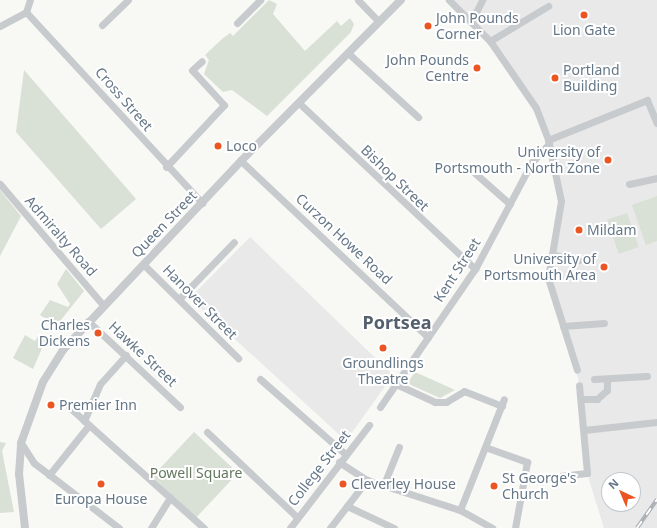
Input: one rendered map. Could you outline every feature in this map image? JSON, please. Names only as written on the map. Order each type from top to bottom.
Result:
[{"type":"street","points":[[0,26],[26,12],[30,0]]},
{"type":"street","points":[[102,25],[128,0]]},
{"type":"street","points":[[237,23],[260,0]]},
{"type":"street","points":[[358,0],[379,22]]},
{"type":"street","name":"Queen Street","points":[[25,528],[19,474],[21,443],[43,382],[70,341],[202,202],[401,0]]},
{"type":"street","points":[[448,0],[490,41],[536,108],[549,142],[561,201],[554,255],[548,278],[577,370]]},
{"type":"street","points":[[471,22],[482,0]]},
{"type":"street","points":[[490,41],[548,6]]},
{"type":"street","name":"Cross Street","points":[[26,12],[166,167],[202,202]]},
{"type":"street","points":[[348,53],[418,117]]},
{"type":"street","points":[[166,167],[224,105],[192,70],[202,61]]},
{"type":"street","points":[[549,142],[647,100],[657,123]]},
{"type":"street","name":"Bishop Street","points":[[299,103],[475,269]]},
{"type":"street","name":"Kent Street","points":[[380,407],[475,269],[532,162],[549,142]]},
{"type":"street","name":"Curzon Howe Road","points":[[242,161],[428,337]]},
{"type":"street","points":[[468,167],[510,204]]},
{"type":"street","points":[[629,184],[657,178]]},
{"type":"street","name":"Admiralty Road","points":[[0,184],[103,305]]},
{"type":"street","points":[[179,299],[234,242]]},
{"type":"street","points":[[554,255],[578,260]]},
{"type":"street","name":"Hanover Street","points":[[143,264],[238,358]]},
{"type":"street","name":"Hawke Street","points":[[88,321],[180,407]]},
{"type":"street","points":[[563,326],[604,323]]},
{"type":"street","points":[[49,475],[86,423],[100,384],[126,355]]},
{"type":"street","points":[[594,379],[647,376]]},
{"type":"street","points":[[260,379],[345,454]]},
{"type":"street","points":[[581,400],[597,398],[607,390],[607,379]]},
{"type":"street","points":[[396,384],[435,402],[446,402],[464,391],[503,403],[460,510]]},
{"type":"street","points":[[524,480],[587,473],[579,384]]},
{"type":"street","points":[[69,407],[204,528]]},
{"type":"street","points":[[584,430],[657,422]]},
{"type":"street","name":"College Street","points":[[290,528],[338,462],[369,425]]},
{"type":"street","points":[[207,432],[297,517]]},
{"type":"street","points":[[21,443],[34,463],[119,528]]},
{"type":"street","points":[[384,484],[399,447]]},
{"type":"street","points":[[485,447],[527,462],[515,528]]},
{"type":"street","points":[[338,462],[367,480],[384,484],[460,510],[492,528]]},
{"type":"street","points":[[19,474],[23,467],[34,463]]},
{"type":"street","points":[[330,528],[367,480]]},
{"type":"street","points":[[151,528],[170,498]]},
{"type":"street","points":[[347,506],[394,528]]},
{"type":"shaded area","name":"University of Portsmouth Area","points":[[449,0],[657,0],[657,528],[604,528],[587,473],[578,378],[548,278],[560,193],[536,108],[490,41]]},
{"type":"shaded area","points":[[250,237],[393,375],[348,438],[343,438],[190,298]]},
{"type":"green space","points":[[269,0],[277,4],[273,14],[305,51],[337,21],[341,26],[350,18],[354,24],[351,32],[267,116],[232,90],[223,92],[204,74],[209,60],[205,55],[230,33],[233,36]]},
{"type":"green space","points":[[24,70],[136,199],[101,229],[16,132]]},
{"type":"green space","points":[[0,190],[21,216],[0,256]]},
{"type":"green space","points":[[657,196],[657,241],[646,245],[632,205]]},
{"type":"green space","points":[[627,213],[639,247],[619,254],[607,220]]},
{"type":"green space","points":[[66,269],[84,291],[57,325],[40,315],[50,300],[68,307],[70,304],[57,284]]},
{"type":"green space","points":[[25,335],[35,341],[39,335],[46,339],[33,369],[13,358]]},
{"type":"green space","points":[[415,372],[455,390],[440,398],[411,385],[408,382]]},
{"type":"green space","name":"Powell Square","points":[[194,432],[238,473],[196,518],[152,477]]},
{"type":"green space","points":[[0,442],[6,443],[2,451],[14,512],[0,513]]},
{"type":"railway","points":[[637,528],[657,499]]},
{"type":"place","name":"Lion Gate","points":[[584,15]]},
{"type":"place","name":"John Pounds Corner","points":[[428,26]]},
{"type":"place","name":"John Pounds Centre","points":[[477,68]]},
{"type":"place","name":"Portland Building","points":[[555,78]]},
{"type":"place","name":"Loco","points":[[218,146]]},
{"type":"place","name":"University of Portsmouth - North Zone","points":[[608,160]]},
{"type":"place","name":"Mildam","points":[[579,230]]},
{"type":"place","name":"University of Portsmouth Area","points":[[604,267]]},
{"type":"place","name":"Charles Dickens","points":[[98,333]]},
{"type":"place","name":"Groundlings Theatre","points":[[383,348]]},
{"type":"place","name":"Premier Inn","points":[[51,405]]},
{"type":"place","name":"Europa House","points":[[101,484]]},
{"type":"place","name":"Cleverley House","points":[[343,484]]},
{"type":"place","name":"St George's Church","points":[[494,486]]},
{"type":"district","name":"Portsea","points":[[397,322]]}]
